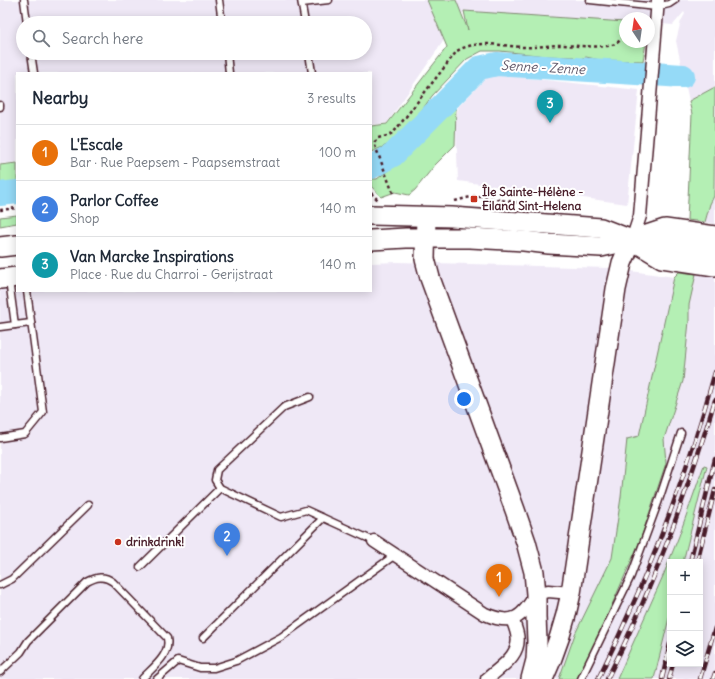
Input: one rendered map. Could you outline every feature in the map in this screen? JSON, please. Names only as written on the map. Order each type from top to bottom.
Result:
[{"type":"main road","points":[[372,215],[452,217],[601,228],[632,240],[662,258],[715,266]]},
{"type":"main road","points":[[426,217],[425,259],[430,278],[526,542],[534,572],[537,648],[536,660],[531,679]]},
{"type":"main road","points":[[372,240],[470,238],[524,240],[553,244],[601,247],[632,240],[665,229],[715,236]]},
{"type":"main road","points":[[632,240],[715,251]]},
{"type":"main road","points":[[543,679],[554,656],[571,593],[616,289],[622,263],[632,240]]},
{"type":"main road","points":[[0,247],[16,245]]},
{"type":"street","points":[[632,240],[640,216],[657,4]]},
{"type":"street","points":[[374,542],[485,614],[498,620],[512,619],[519,616],[529,606],[536,594],[548,591],[571,593]]},
{"type":"street","points":[[487,679],[513,656],[518,644],[518,635],[512,619]]},
{"type":"lane","points":[[24,0],[26,16]]},
{"type":"lane","points":[[219,0],[221,16]]},
{"type":"lane","points":[[304,16],[302,2],[329,0]]},
{"type":"lane","points":[[590,0],[657,4],[669,4],[674,0]]},
{"type":"lane","points":[[32,60],[34,72]]},
{"type":"lane","points":[[228,60],[229,72]]},
{"type":"lane","points":[[310,60],[312,72]]},
{"type":"lane","points":[[8,278],[14,325]]},
{"type":"lane","points":[[0,438],[25,434],[44,412],[27,292]]},
{"type":"lane","points":[[0,326],[32,322]]},
{"type":"lane","points":[[310,397],[284,407],[217,470],[215,480],[220,488],[281,517],[306,510],[374,542]]},
{"type":"lane","points":[[581,679],[631,576],[658,504],[681,433]]},
{"type":"lane","points":[[140,568],[220,488]]},
{"type":"lane","points":[[0,585],[12,579],[88,505]]},
{"type":"lane","points":[[203,638],[323,518]]},
{"type":"lane","points":[[157,679],[178,660],[200,668],[214,668],[236,661],[281,637],[395,555]]},
{"type":"lane","points":[[0,672],[21,652],[28,640],[87,582],[103,577],[113,582],[167,638],[168,648],[165,654],[142,679]]},
{"type":"path","points":[[393,193],[374,143],[378,138],[387,136],[394,132],[457,51],[464,47],[480,44],[523,47],[540,47],[558,44],[598,46],[615,44],[619,41]]},
{"type":"path","points":[[0,210],[16,208]]},
{"type":"shaded area","points":[[0,0],[715,0],[715,87],[689,101],[676,41],[681,21],[685,14],[684,12],[673,25],[655,24],[655,12],[619,12],[619,22],[464,11],[387,123],[372,125],[372,72],[16,72],[16,162],[0,164]]},
{"type":"shaded area","points":[[490,74],[639,90],[627,204],[458,181],[456,125],[458,107]]},
{"type":"shaded area","points":[[715,193],[715,224],[705,222]]},
{"type":"shaded area","points":[[397,262],[609,268],[674,277],[679,272],[715,276],[715,679],[0,679],[0,289],[16,286],[16,292],[372,292],[372,263]]},
{"type":"green space","points":[[427,0],[456,0],[468,30],[464,11],[619,22],[619,48],[645,48],[643,61],[600,60],[586,57],[576,60],[574,57],[482,51],[467,59],[432,96],[401,139],[372,152],[372,126],[387,124],[447,47]]},
{"type":"green space","points":[[482,71],[486,76],[456,107],[455,145],[409,195],[395,192],[381,197],[372,187],[372,179],[377,179],[395,165]]},
{"type":"green space","points":[[715,87],[714,196],[705,222],[687,220],[692,114],[689,101]]},
{"type":"green space","points":[[16,163],[16,184],[0,186],[0,165]]},
{"type":"green space","points":[[16,215],[16,223],[0,226],[0,217]]},
{"type":"green space","points":[[679,272],[696,274],[689,305],[689,321],[683,381],[664,439],[666,463],[640,541],[592,650],[577,679],[559,679],[575,634],[612,558],[621,497],[627,439],[639,436],[674,277]]},
{"type":"green space","points":[[704,465],[707,466],[684,559],[670,559]]},
{"type":"green space","points":[[667,566],[667,626],[654,679],[617,679]]},
{"type":"waterway","name":"Senne - Zenne","points":[[372,166],[393,155],[479,68],[497,64],[683,76]]},
{"type":"waterway","name":"Senne - Zenne","points":[[0,194],[16,192]]},
{"type":"railway","points":[[598,679],[633,605],[664,528],[704,412],[715,372]]},
{"type":"railway","points":[[607,679],[624,645],[654,577],[680,507],[715,400]]},
{"type":"railway","points":[[691,559],[715,459]]},
{"type":"railway","points":[[698,559],[715,490]]},
{"type":"railway","points":[[700,679],[715,628]]},
{"type":"railway","points":[[662,679],[667,657]]},
{"type":"railway","points":[[669,679],[672,667]]},
{"type":"railway","points":[[713,679],[715,673]]},
{"type":"place","name":"Van Marcke Inspirations","points":[[550,123]]},
{"type":"place","name":"Île Sainte-Hélène - Eiland Sint-Helena","points":[[474,199]]},
{"type":"place","name":"drinkdrink!","points":[[118,542]]},
{"type":"place","name":"Parlor Coffee","points":[[227,556]]},
{"type":"place","name":"L'Escale","points":[[499,597]]}]
